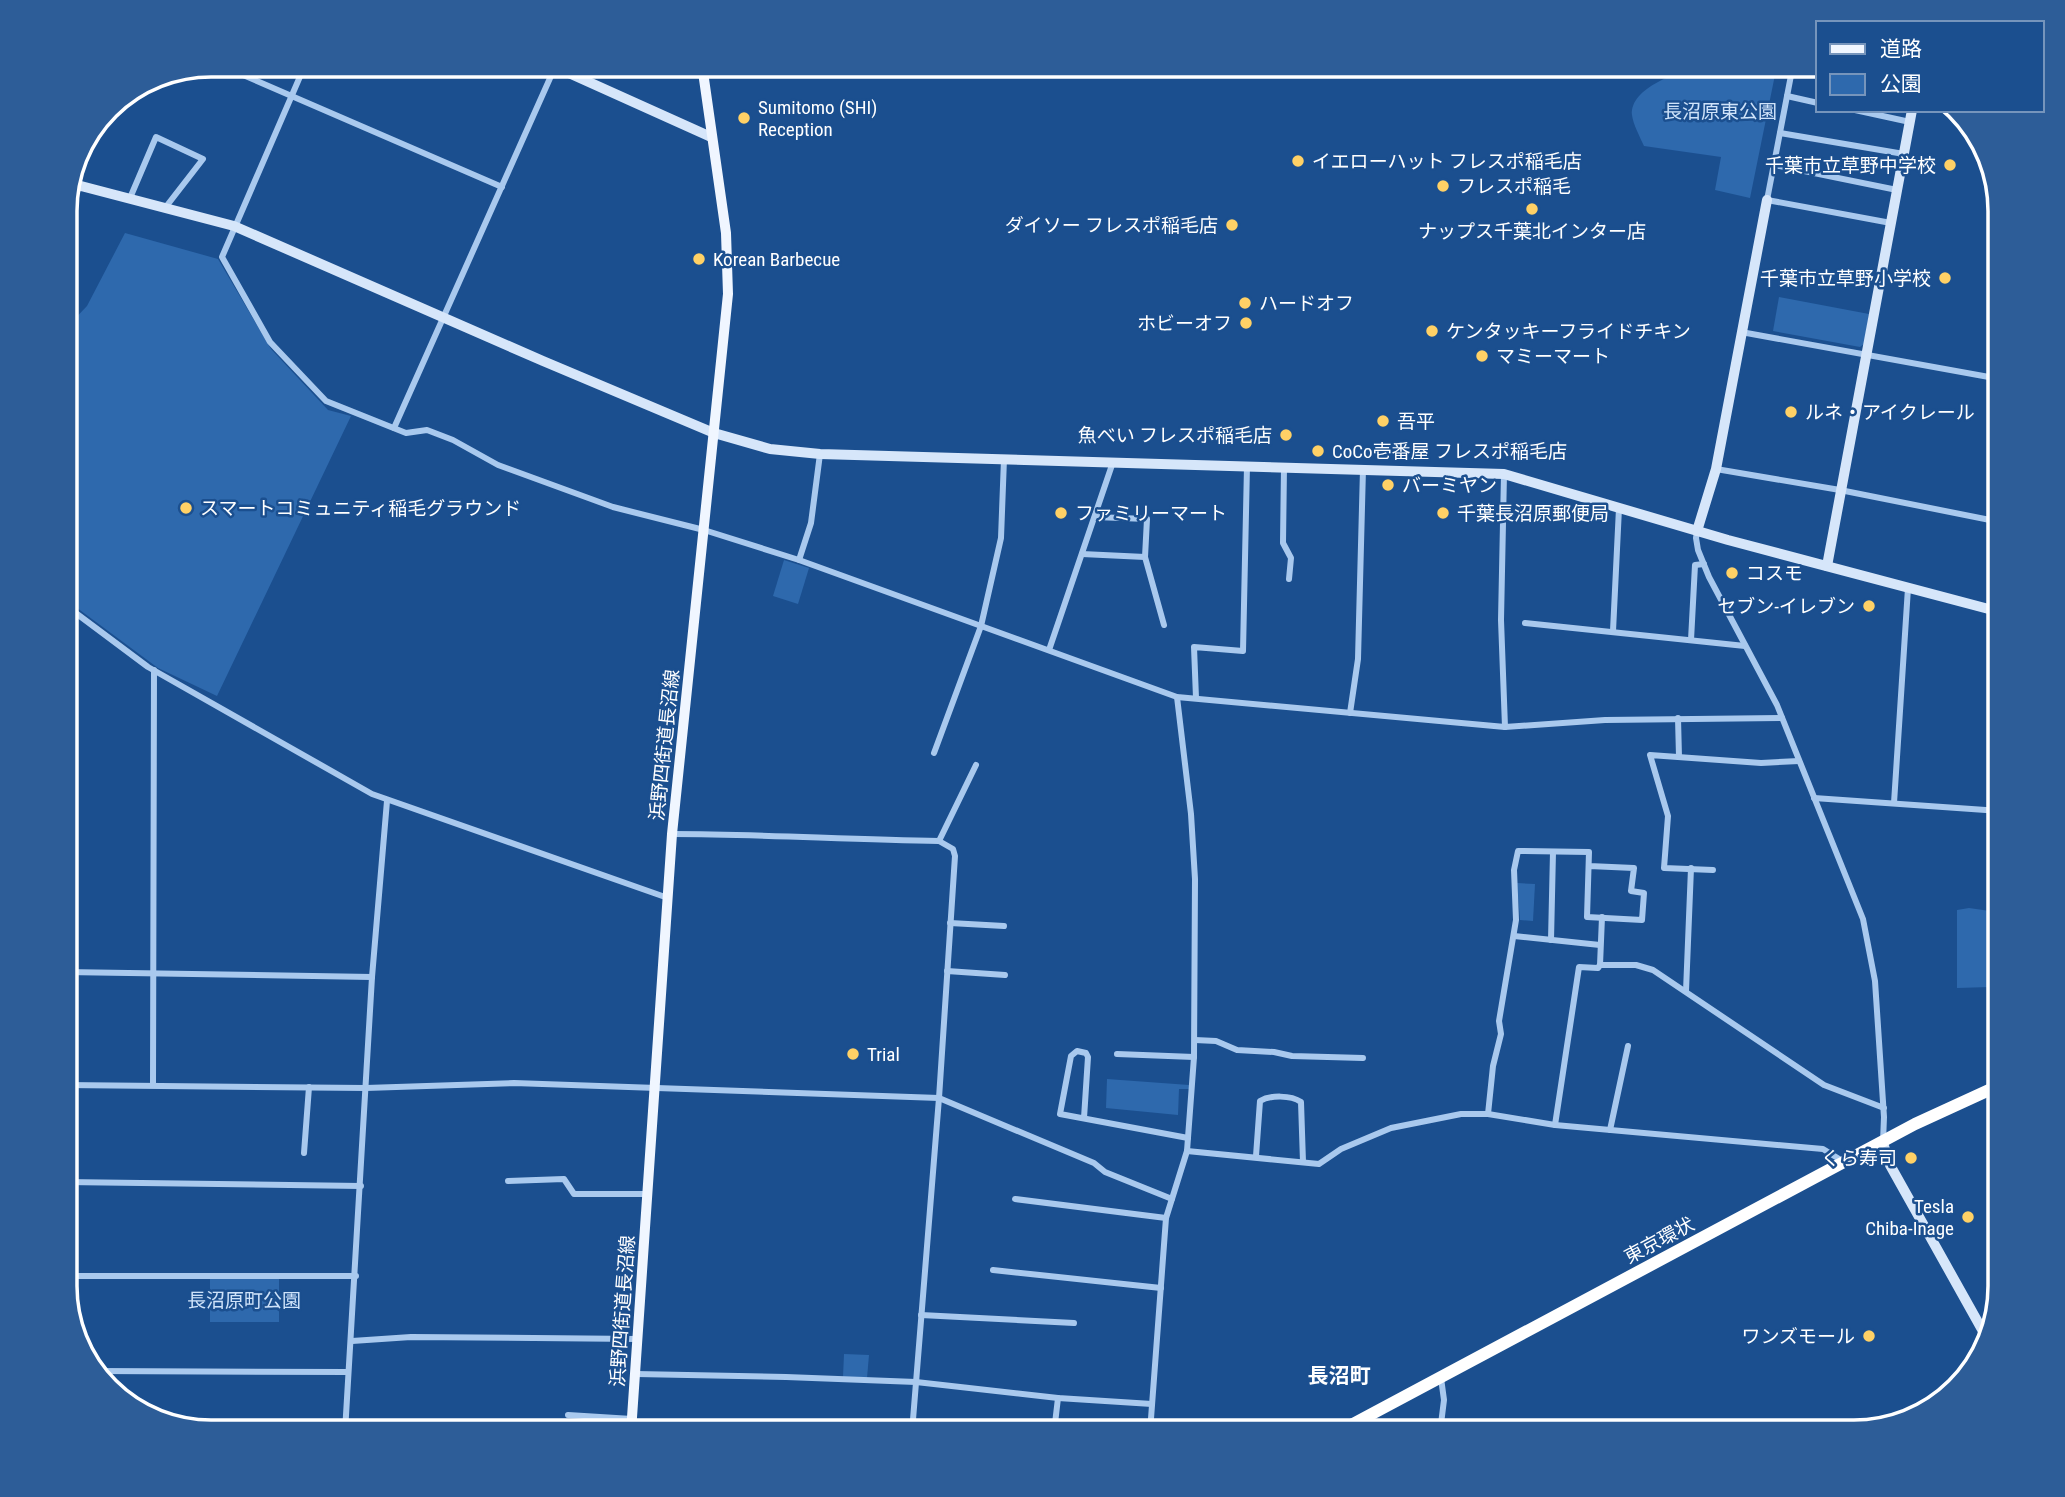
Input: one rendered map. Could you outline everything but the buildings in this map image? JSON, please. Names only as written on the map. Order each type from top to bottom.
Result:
[{"type":"highway","name":"東京環状","points":[[1361,1420],[1955,1104],[1988,1090]]},
{"type":"main road","name":"浜野四街道長沼線","points":[[632,1419],[672,834],[728,294],[729,261],[704,77]]},
{"type":"street","points":[[249,77],[502,187]]},
{"type":"street","points":[[299,77],[222,257],[270,342],[326,401],[406,433],[426,430],[453,440],[498,466],[613,507],[704,530],[799,560],[1177,697],[1504,727],[1605,720],[1782,719]]},
{"type":"street","points":[[394,428],[548,77]]},
{"type":"street","points":[[577,77],[711,137]]},
{"type":"street","points":[[1791,77],[1716,469],[1696,538],[1704,564],[1777,705],[1866,929],[1875,981],[1884,1108],[1883,1143],[1890,1165],[1981,1328]]},
{"type":"street","points":[[1787,96],[1816,103]]},
{"type":"street","points":[[1864,112],[1910,122]]},
{"type":"street","points":[[1827,566],[1912,112]]},
{"type":"street","points":[[1780,133],[1904,154]]},
{"type":"street","points":[[130,198],[156,137],[203,159],[166,208]]},
{"type":"street","points":[[1774,165],[1897,190]]},
{"type":"street","points":[[80,186],[234,226],[714,433],[770,449],[820,454],[1504,474],[1697,531],[1988,609]]},
{"type":"street","points":[[1767,200],[1891,223]]},
{"type":"street","points":[[1741,332],[1988,377]]},
{"type":"street","points":[[799,560],[811,523],[820,454]]},
{"type":"street","points":[[934,753],[981,626],[1001,538],[1004,459]]},
{"type":"street","points":[[1049,650],[1113,462]]},
{"type":"street","points":[[1196,698],[1194,647],[1243,650],[1247,466]]},
{"type":"street","points":[[1283,467],[1283,543],[1291,558],[1289,579]]},
{"type":"street","points":[[1349,713],[1358,659],[1363,469]]},
{"type":"street","points":[[1716,469],[1988,520]]},
{"type":"street","points":[[1504,474],[1501,620],[1504,727]]},
{"type":"street","points":[[1614,631],[1619,508]]},
{"type":"street","points":[[1095,517],[1147,519],[1145,557],[1164,625]]},
{"type":"street","points":[[1083,554],[1145,557]]},
{"type":"street","points":[[1691,640],[1695,565],[1704,564]]},
{"type":"street","points":[[1895,803],[1908,588]]},
{"type":"street","points":[[77,614],[153,670],[316,764],[387,801],[668,898]]},
{"type":"street","points":[[1525,622],[1745,646]]},
{"type":"street","points":[[153,670],[153,1085]]},
{"type":"street","points":[[1151,1420],[1166,1218],[1187,1151],[1195,1040],[1195,878],[1191,814],[1177,697]]},
{"type":"street","points":[[1678,718],[1679,757]]},
{"type":"street","points":[[1713,870],[1664,868],[1668,816],[1650,755],[1761,762],[1799,761]]},
{"type":"street","points":[[939,841],[976,765]]},
{"type":"street","points":[[1814,798],[1988,810]]},
{"type":"street","points":[[346,1420],[372,978],[387,801]]},
{"type":"street","points":[[672,834],[939,841],[953,849],[955,856],[939,1098],[913,1420]]},
{"type":"street","points":[[1488,1114],[1493,1066],[1501,1034],[1499,1021],[1516,920],[1514,870],[1518,851],[1589,852],[1587,917],[1642,920],[1644,893],[1631,891],[1634,868],[1589,866]]},
{"type":"street","points":[[1551,940],[1553,852]]},
{"type":"street","points":[[1686,991],[1691,868]]},
{"type":"street","points":[[1600,965],[1602,917]]},
{"type":"street","points":[[950,923],[1004,926]]},
{"type":"street","points":[[1514,936],[1600,945]]},
{"type":"street","points":[[1555,1125],[1579,967],[1598,968],[1600,965],[1646,968],[1686,991],[1824,1085],[1884,1108]]},
{"type":"street","points":[[947,971],[1005,975]]},
{"type":"street","points":[[77,972],[372,978]]},
{"type":"street","points":[[1195,1040],[1216,1041],[1237,1050],[1292,1056],[1363,1058]]},
{"type":"street","points":[[1610,1130],[1628,1046]]},
{"type":"street","points":[[1084,1118],[1088,1058],[1086,1053],[1077,1051],[1071,1056],[1060,1114],[1188,1138]]},
{"type":"street","points":[[1117,1054],[1194,1057]]},
{"type":"street","points":[[77,1085],[366,1088],[514,1083],[939,1098],[1172,1199]]},
{"type":"street","points":[[304,1153],[309,1087]]},
{"type":"street","points":[[1255,1156],[1260,1101],[1267,1096],[1296,1098],[1301,1102],[1303,1162]]},
{"type":"street","points":[[1187,1151],[1319,1164],[1341,1149],[1391,1128],[1461,1114],[1488,1114],[1555,1125],[1823,1149],[1845,1163]]},
{"type":"street","points":[[508,1181],[565,1180],[574,1194],[648,1194]]},
{"type":"street","points":[[77,1182],[360,1186]]},
{"type":"street","points":[[1015,1199],[1166,1218]]},
{"type":"street","points":[[993,1270],[1161,1288]]},
{"type":"street","points":[[77,1276],[356,1276]]},
{"type":"street","points":[[921,1315],[1074,1323]]},
{"type":"street","points":[[352,1341],[411,1337],[638,1339]]},
{"type":"street","points":[[108,1371],[348,1372]]},
{"type":"street","points":[[636,1374],[916,1382],[1058,1398],[1152,1404]]},
{"type":"street","points":[[1441,1378],[1444,1392],[1441,1420]]},
{"type":"street","points":[[1055,1420],[1058,1398]]},
{"type":"street","points":[[568,1415],[632,1419]]},
{"type":"green space","name":"長沼原東公園","points":[[1668,77],[1775,77],[1750,198],[1715,190],[1721,157],[1644,146],[1632,115],[1633,105],[1639,96]]},
{"type":"green space","name":"スマートコミュニティ稲毛グラウンド","points":[[125,233],[218,259],[271,349],[328,410],[351,416],[217,696],[158,668],[77,608],[77,316],[87,306]]},
{"type":"green space","points":[[1779,297],[1869,314],[1864,344],[1860,347],[1773,331]]},
{"type":"green space","points":[[784,560],[809,568],[798,604],[773,596]]},
{"type":"green space","points":[[1517,883],[1535,884],[1533,921],[1520,920]]},
{"type":"green space","points":[[1969,908],[1988,911],[1988,987],[1957,988],[1957,910]]},
{"type":"green space","points":[[1107,1079],[1189,1085],[1189,1089],[1179,1089],[1178,1115],[1106,1108]]},
{"type":"green space","name":"長沼原町公園","points":[[210,1279],[279,1279],[279,1322],[210,1322]]},
{"type":"green space","points":[[844,1354],[869,1355],[867,1378],[843,1377]]},
{"type":"place","name":"Sumitomo (SHI) Reception","points":[[744,118]]},
{"type":"place","name":"イエローハット フレスポ稲毛店","points":[[1298,161]]},
{"type":"place","name":"千葉市立草野中学校","points":[[1950,165]]},
{"type":"place","name":"フレスポ稲毛","points":[[1443,186]]},
{"type":"place","name":"ナップス千葉北インター店","points":[[1532,209]]},
{"type":"place","name":"ダイソー フレスポ稲毛店","points":[[1232,225]]},
{"type":"place","name":"Korean Barbecue","points":[[699,259]]},
{"type":"place","name":"千葉市立草野小学校","points":[[1945,278]]},
{"type":"place","name":"ハードオフ","points":[[1245,303]]},
{"type":"place","name":"ホビーオフ","points":[[1246,323]]},
{"type":"place","name":"ケンタッキーフライドチキン","points":[[1432,331]]},
{"type":"place","name":"マミーマート","points":[[1482,356]]},
{"type":"place","name":"ルネ・アイクレール","points":[[1791,412]]},
{"type":"place","name":"吾平","points":[[1383,421]]},
{"type":"place","name":"魚べい フレスポ稲毛店","points":[[1286,435]]},
{"type":"place","name":"CoCo壱番屋 フレスポ稲毛店","points":[[1318,451]]},
{"type":"place","name":"バーミヤン","points":[[1388,485]]},
{"type":"place","name":"スマートコミュニティ稲毛グラウンド","points":[[186,508]]},
{"type":"place","name":"ファミリーマート","points":[[1061,513]]},
{"type":"place","name":"千葉長沼原郵便局","points":[[1443,513]]},
{"type":"place","name":"コスモ","points":[[1732,573]]},
{"type":"place","name":"セブン-イレブン","points":[[1869,606]]},
{"type":"place","name":"Trial","points":[[853,1054]]},
{"type":"place","name":"くら寿司","points":[[1911,1158]]},
{"type":"place","name":"Tesla Chiba-Inage","points":[[1968,1217]]},
{"type":"place","name":"ワンズモール","points":[[1869,1336]]},
{"type":"district","name":"長沼町","points":[[1339,1376]]}]
